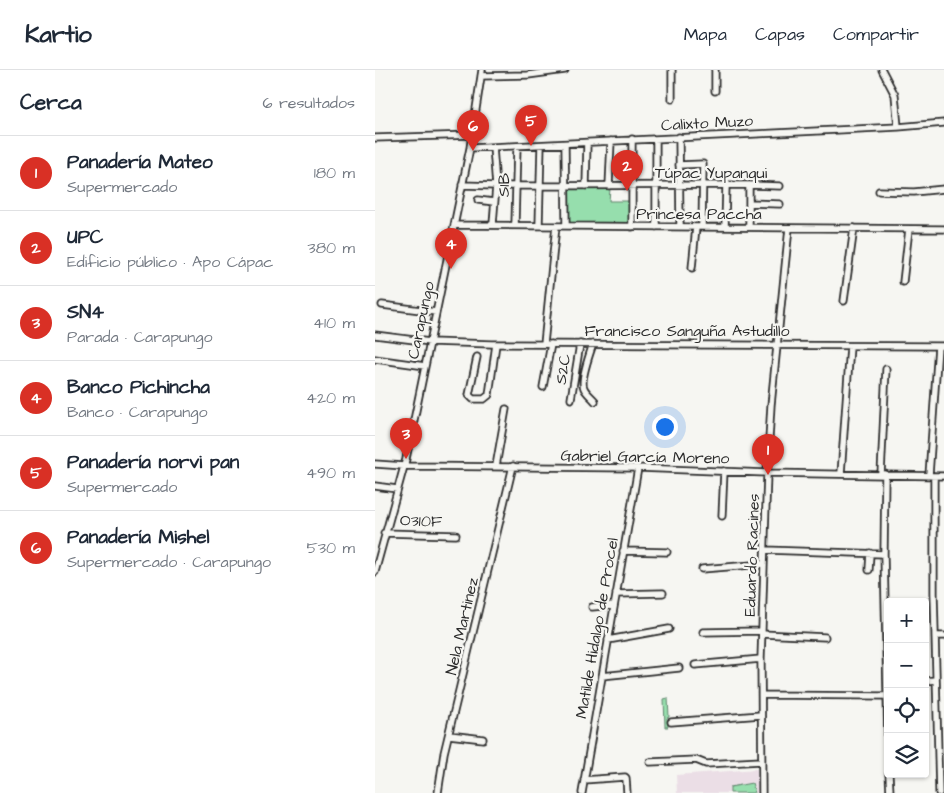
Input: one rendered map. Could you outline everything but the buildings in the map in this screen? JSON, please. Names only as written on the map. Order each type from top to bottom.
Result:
[{"type":"street","points":[[481,73],[509,76],[565,70]]},
{"type":"street","points":[[672,70],[672,99]]},
{"type":"street","points":[[715,70],[715,91]]},
{"type":"street","points":[[882,70],[895,95],[898,128]]},
{"type":"street","name":"Carapungo","points":[[375,572],[404,466],[471,148],[481,73]]},
{"type":"street","name":"Calixto Muzo","points":[[471,148],[898,128],[944,123]]},
{"type":"street","points":[[375,138],[473,134]]},
{"type":"street","points":[[679,137],[680,227]]},
{"type":"street","points":[[632,139],[632,227]]},
{"type":"street","points":[[656,139],[656,227]]},
{"type":"street","points":[[609,186],[611,141]]},
{"type":"street","points":[[587,143],[587,186]]},
{"type":"street","points":[[565,144],[566,226]]},
{"type":"street","points":[[539,226],[541,145]]},
{"type":"street","name":"S1B","points":[[515,224],[517,146]]},
{"type":"street","points":[[493,147],[496,186],[493,224]]},
{"type":"street","points":[[679,165],[703,164],[699,227],[692,268]]},
{"type":"street","name":"Túpac Yupanqui","points":[[462,185],[780,186]]},
{"type":"street","points":[[725,185],[725,227]]},
{"type":"street","points":[[749,185],[749,227]]},
{"type":"street","points":[[879,191],[914,192],[944,189]]},
{"type":"street","points":[[478,200],[495,202]]},
{"type":"street","points":[[749,203],[780,204]]},
{"type":"street","name":"Princesa Paccha","points":[[454,225],[944,229]]},
{"type":"street","points":[[543,387],[548,344],[556,226]]},
{"type":"street","name":"Eduardo Racines","points":[[762,793],[761,659],[767,473],[771,405],[789,228]]},
{"type":"street","points":[[844,301],[854,228]]},
{"type":"street","points":[[903,282],[909,229]]},
{"type":"street","points":[[382,305],[436,312]]},
{"type":"street","name":"Francisco Sanguña Astudillo","points":[[375,335],[430,342],[495,344],[941,346]]},
{"type":"street","points":[[477,357],[469,398],[484,399],[489,394],[495,344]]},
{"type":"street","name":"S2C","points":[[571,398],[580,344]]},
{"type":"street","points":[[593,344],[585,368],[583,384],[595,401]]},
{"type":"street","points":[[841,474],[850,346]]},
{"type":"street","points":[[939,793],[941,769],[936,680],[932,475],[941,346]]},
{"type":"street","points":[[375,359],[425,366]]},
{"type":"street","points":[[886,369],[883,474],[886,688]]},
{"type":"street","points":[[496,466],[506,408]]},
{"type":"street","name":"Gabriel García Moreno","points":[[375,464],[404,466],[638,468],[767,473],[944,476]]},
{"type":"street","name":"Nela Martinez","points":[[438,793],[444,753],[513,466]]},
{"type":"street","name":"Matilde Hidalgo de Procel","points":[[582,793],[638,468]]},
{"type":"street","points":[[722,516],[724,471]]},
{"type":"street","points":[[375,486],[397,489]]},
{"type":"street","name":"O310F","points":[[385,533],[456,535]]},
{"type":"street","points":[[375,539],[383,540]]},
{"type":"street","points":[[765,550],[884,554]]},
{"type":"street","points":[[623,551],[667,552]]},
{"type":"street","points":[[869,570],[870,553]]},
{"type":"street","points":[[702,569],[764,564]]},
{"type":"street","points":[[616,594],[663,592]]},
{"type":"street","points":[[592,607],[614,605]]},
{"type":"street","points":[[608,640],[669,629]]},
{"type":"street","points":[[703,632],[762,632],[825,637]]},
{"type":"street","points":[[935,636],[944,636]]},
{"type":"street","points":[[695,665],[761,659]]},
{"type":"street","points":[[602,676],[679,668]]},
{"type":"street","points":[[929,681],[936,680]]},
{"type":"street","points":[[762,695],[884,696]]},
{"type":"street","points":[[671,722],[761,715]]},
{"type":"street","points":[[449,735],[483,739]]},
{"type":"street","points":[[650,762],[696,760],[706,764],[761,762]]},
{"type":"street","points":[[584,780],[625,777],[627,793]]},
{"type":"street","points":[[889,778],[890,793]]},
{"type":"shaded area","points":[[757,769],[759,793],[677,793],[676,775]]},
{"type":"green space","points":[[569,189],[610,189],[609,201],[631,201],[630,225],[568,224]]},
{"type":"green space","points":[[668,698],[668,727],[665,727],[664,699]]},
{"type":"green space","points":[[752,783],[755,793],[730,793],[730,787]]},
{"type":"place","name":"Panadería norvi pan","points":[[531,146]]},
{"type":"place","name":"Panadería Mishel","points":[[473,151]]},
{"type":"place","name":"UPC","points":[[627,191]]},
{"type":"place","name":"Banco Pichincha","points":[[451,269]]},
{"type":"place","name":"SN4","points":[[406,459]]},
{"type":"place","name":"Panadería Mateo","points":[[768,475]]}]
